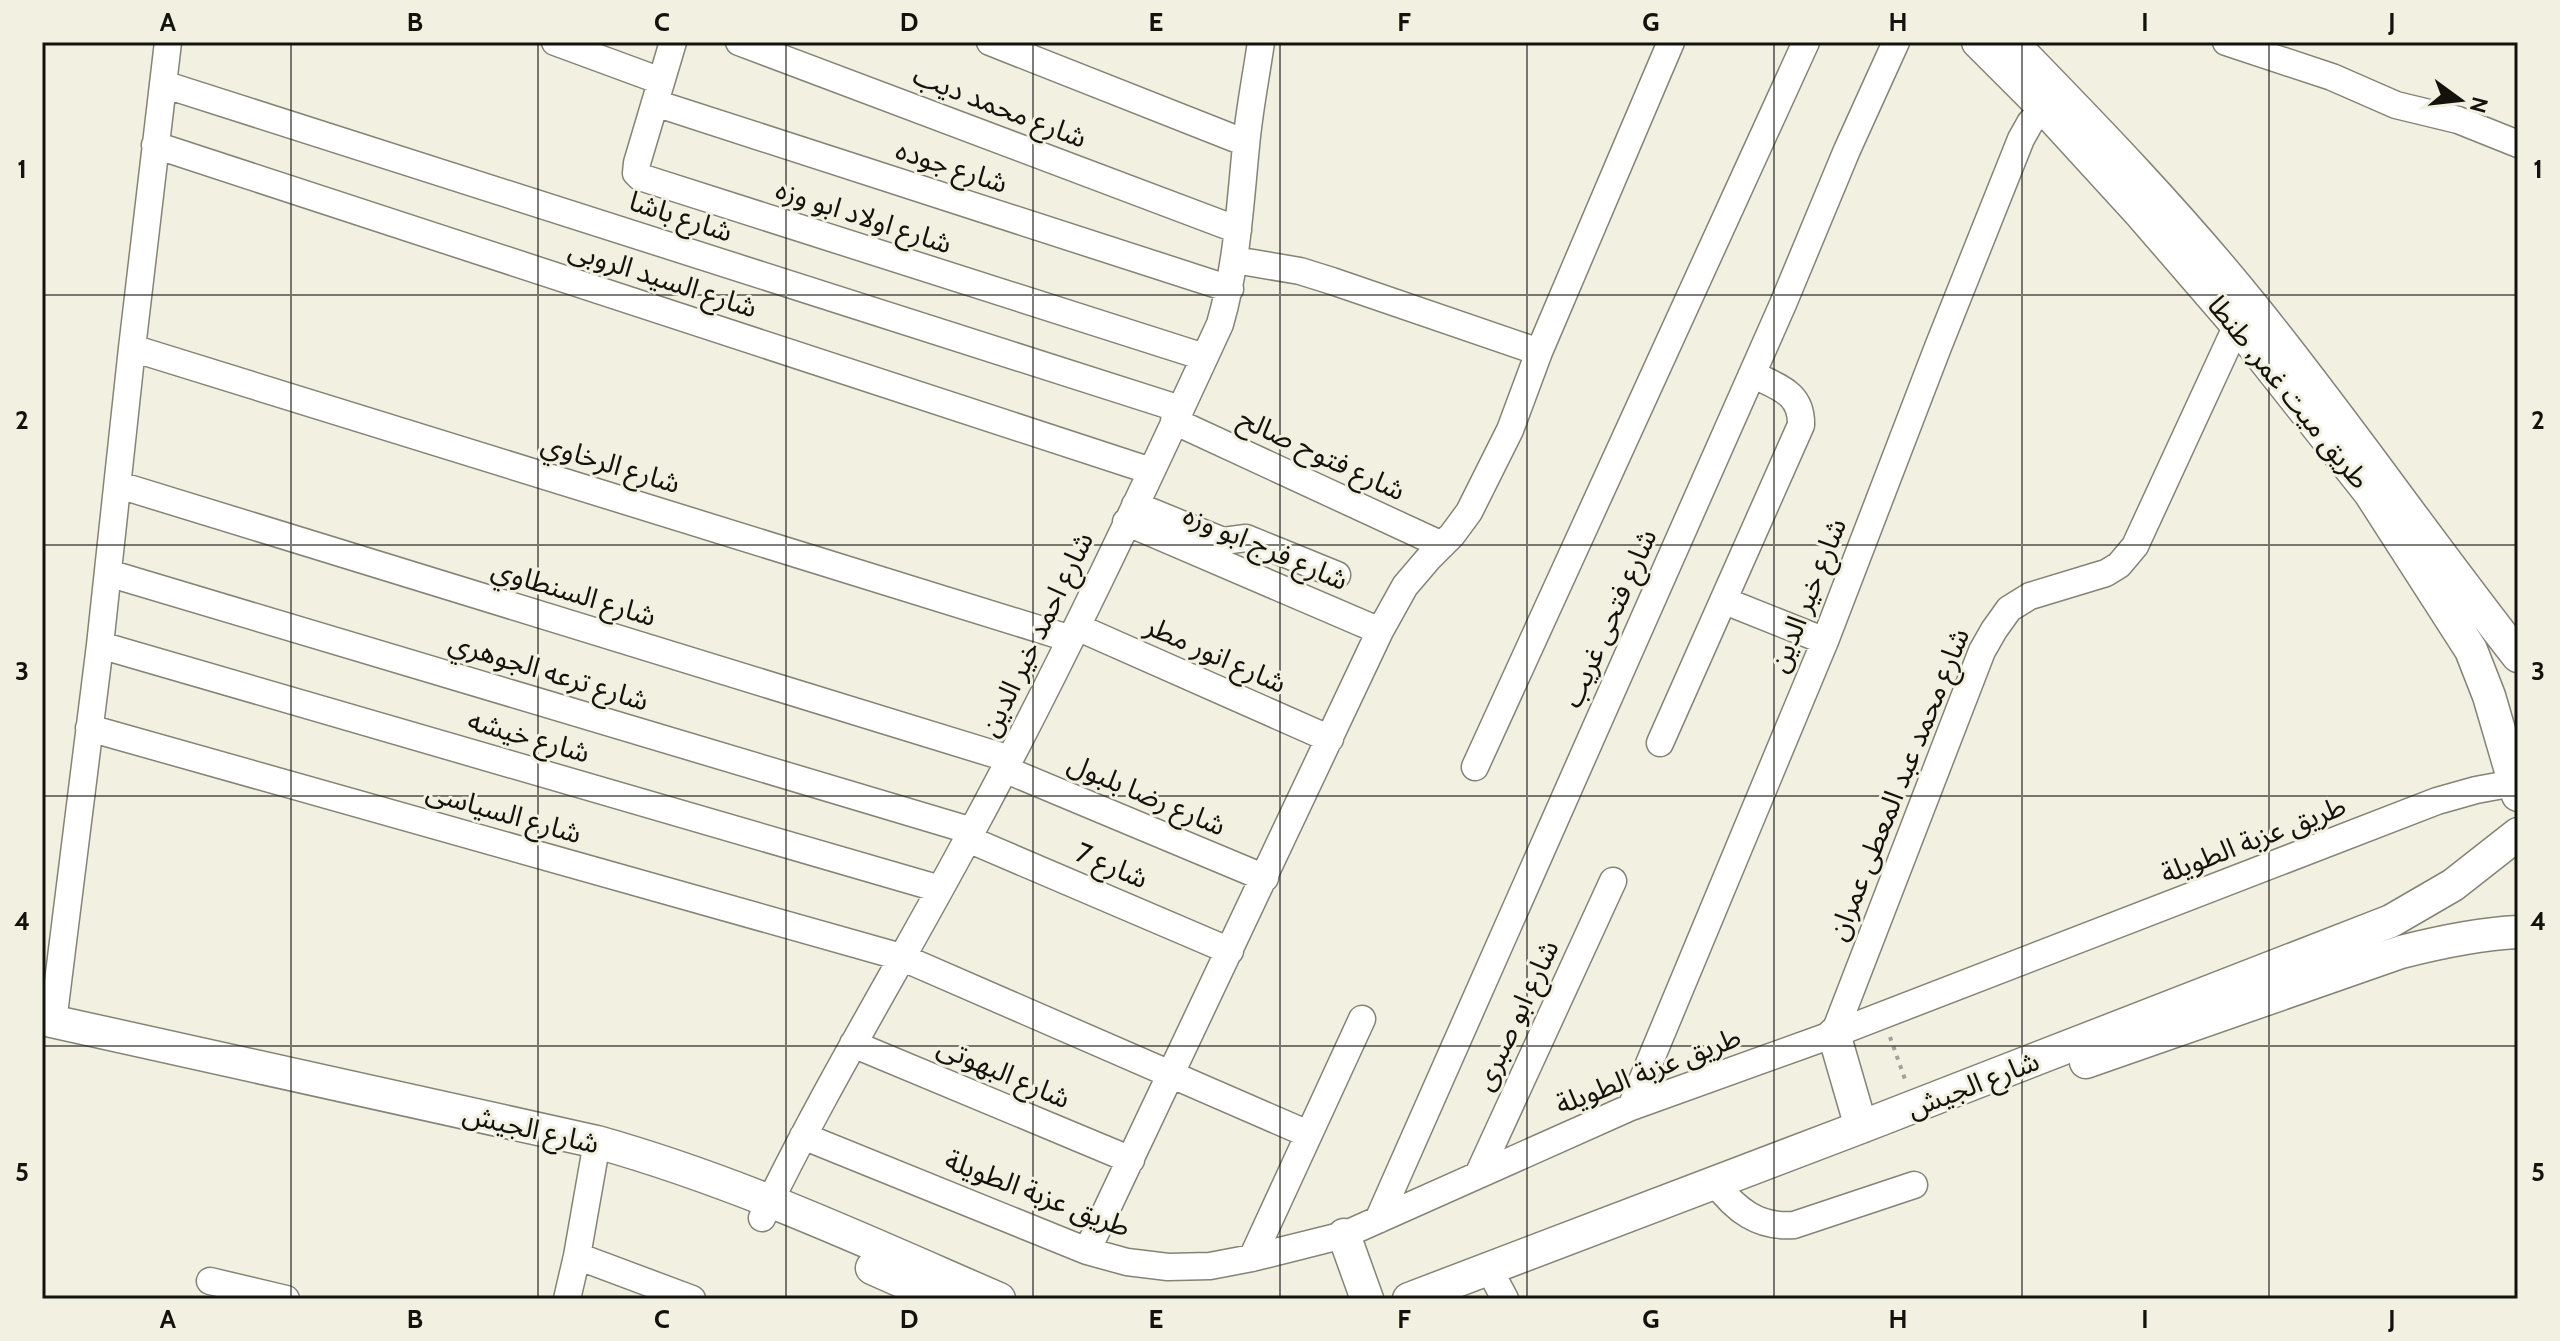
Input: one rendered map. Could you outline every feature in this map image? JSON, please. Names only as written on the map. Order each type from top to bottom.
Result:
[{"type":"main road","name":"طريق ميت غمر, طنطا","points":[[1978,42],[2044,108],[2141,214],[2237,325],[2370,493],[2471,650],[2489,696],[2516,789]]},
{"type":"main road","name":"طريق ميت غمر, طنطا","points":[[2011,42],[2161,200],[2256,311],[2518,656]]},
{"type":"main road","name":"شارع الجيش","points":[[1454,1299],[1500,1290],[1861,1127],[2391,921],[2453,885],[2518,834]]},
{"type":"main road","name":"شارع الجيش","points":[[1409,1299],[2401,952],[2488,933],[2518,932]]},
{"type":"main road","name":"شارع الجيش","points":[[46,1027],[595,1152],[679,1187],[766,1209],[999,1299]]},
{"type":"main road","points":[[1834,1034],[1861,1127]]},
{"type":"main road","name":"شارع الجيش","points":[[766,1209],[942,1299]]},
{"type":"main road","points":[[1344,1235],[1367,1299]]},
{"type":"street","points":[[46,1027],[100,645],[168,42]]},
{"type":"street","name":"شارع جوده","points":[[555,42],[658,92],[1230,289]]},
{"type":"street","name":"شارع اولاد ابو وزه","points":[[673,42],[636,168],[636,173],[645,180],[1204,357]]},
{"type":"street","name":"شارع محمد ديب","points":[[739,42],[1238,230]]},
{"type":"street","points":[[990,42],[1246,143]]},
{"type":"street","name":"شارع احمد خير الدين","points":[[766,1209],[1007,764],[1074,633],[1220,324],[1235,260],[1246,143],[1261,42]]},
{"type":"street","points":[[1087,1251],[1380,631],[1405,586],[1469,512],[1510,430],[1539,352],[1671,42]]},
{"type":"street","points":[[1475,767],[1806,42]]},
{"type":"street","name":"شارع فتحى غريب","points":[[1378,1220],[1896,42]]},
{"type":"street","points":[[2226,42],[2332,77],[2396,105],[2458,120],[2518,144]]},
{"type":"street","name":"شارع باشا","points":[[163,84],[1177,415]]},
{"type":"street","name":"شارع خير الدين","points":[[1631,1107],[1825,641],[2021,139],[2044,108]]},
{"type":"street","name":"شارع السيد الروبى","points":[[155,145],[1151,471]]},
{"type":"street","points":[[1235,260],[1322,277],[1539,352]]},
{"type":"street","name":"شارع محمد عبد المعطى عمران","points":[[1834,1034],[1982,651],[2009,609],[2030,596],[2106,573],[2119,565],[2135,546],[2237,325]]},
{"type":"street","name":"شارع الرخاوي","points":[[132,348],[1074,633]]},
{"type":"street","points":[[1660,743],[1801,425],[1802,410],[1796,399],[1752,374]]},
{"type":"street","name":"شارع فتوح صالح","points":[[1177,415],[1442,545]]},
{"type":"street","name":"شارع السنطاوي","points":[[119,485],[1007,764]]},
{"type":"street","points":[[1130,514],[1223,541],[1246,538],[1337,575]]},
{"type":"street","name":"شارع فرج ابو وزه","points":[[1130,514],[1380,631]]},
{"type":"street","name":"شارع ترعه الجوهري","points":[[108,573],[970,835]]},
{"type":"street","points":[[1725,601],[1825,641]]},
{"type":"street","name":"شارع انور مطر","points":[[1074,633],[1330,739]]},
{"type":"street","name":"شارع خيشه","points":[[100,645],[940,889]]},
{"type":"street","name":"شارع السياسى","points":[[89,728],[901,957],[1308,1134]]},
{"type":"street","name":"شارع رضا بلبول","points":[[1007,764],[1265,878]]},
{"type":"street","name":"طريق عزبة الطويلة","points":[[803,1136],[1087,1251],[1127,1262],[1168,1267],[1210,1266],[1252,1258],[1344,1235],[1631,1107],[1834,1034],[2437,801],[2476,790],[2516,789]]},
{"type":"street","name":"شارع 7","points":[[970,835],[1230,951]]},
{"type":"street","name":"شارع ابو صبرى","points":[[1478,1175],[1613,881]]},
{"type":"street","points":[[1252,1258],[1362,1019]]},
{"type":"street","name":"شارع البهوتى","points":[[853,1044],[1131,1160]]},
{"type":"street","points":[[567,1299],[595,1152]]},
{"type":"street","points":[[1721,1191],[1763,1224],[1778,1226],[1794,1225],[1914,1185]]},
{"type":"street","points":[[577,1256],[692,1299]]},
{"type":"street","points":[[210,1281],[286,1299]]},
{"type":"path","points":[[1882,1015],[1915,1107]]}]
